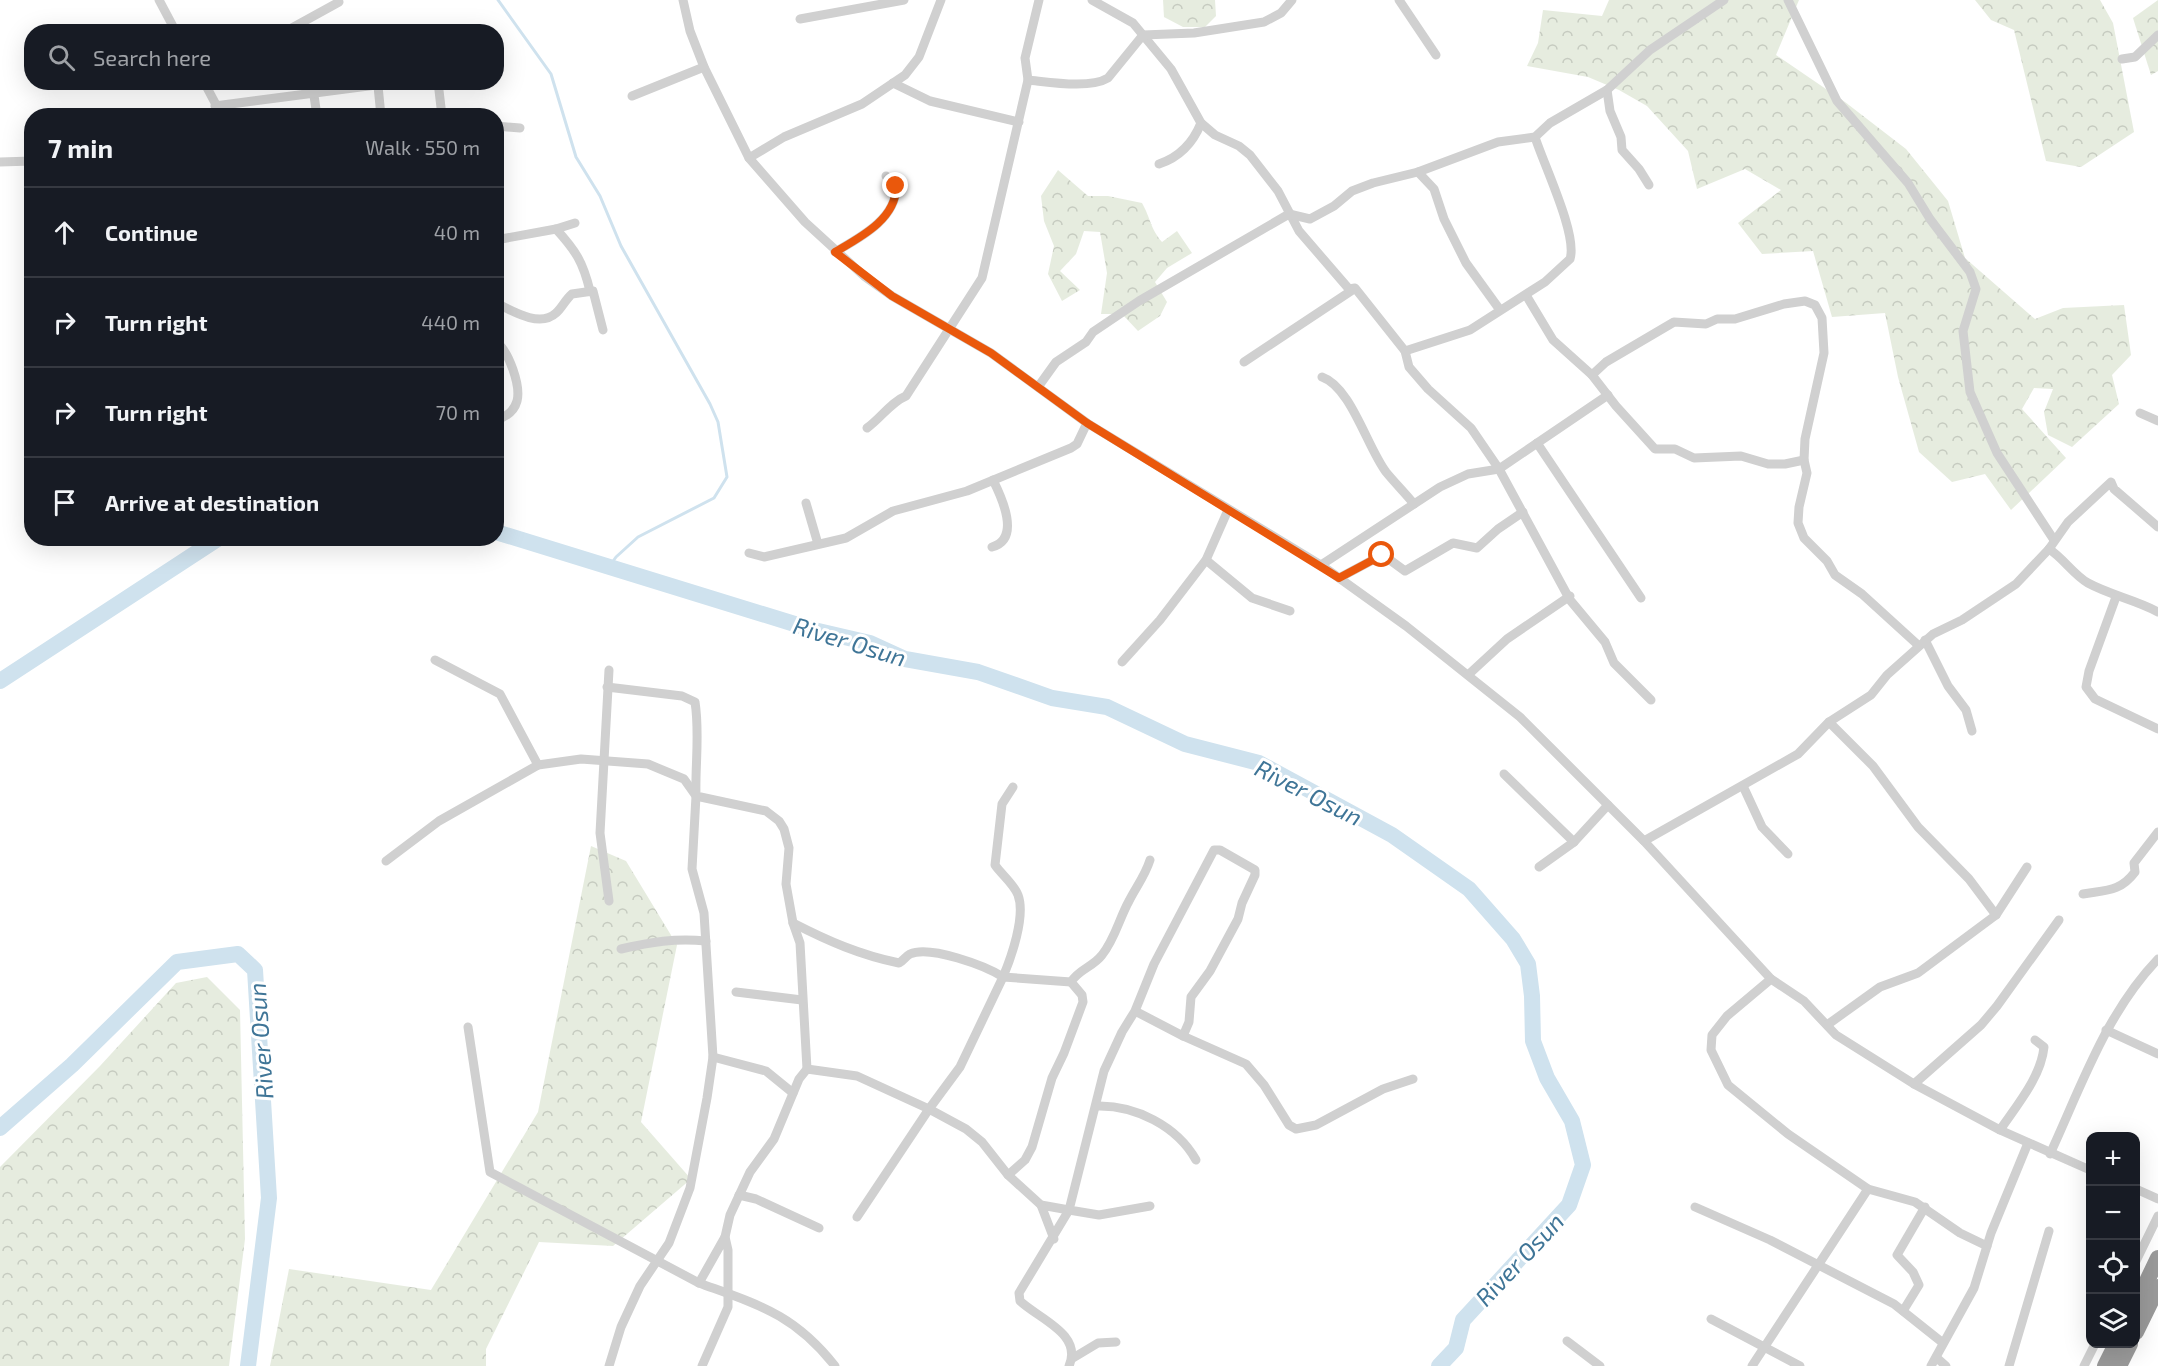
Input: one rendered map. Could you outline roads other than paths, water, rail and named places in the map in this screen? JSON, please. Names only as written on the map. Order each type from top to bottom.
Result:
[{"type":"highway","points":[[2140,1295],[2158,1257]]},
{"type":"highway","points":[[2140,1324],[2158,1287]]},
{"type":"highway","points":[[2105,1366],[2114,1348]]},
{"type":"highway","points":[[2118,1366],[2128,1348]]},
{"type":"street","points":[[159,0],[172,24]]},
{"type":"street","points":[[683,0],[690,31],[704,68],[749,158],[835,252],[892,296],[991,353],[1087,423],[1321,565],[1468,675],[1520,717],[1644,841],[1771,979],[1804,1001],[1836,1035],[1914,1084],[2000,1130],[2086,1168]]},
{"type":"street","points":[[800,19],[904,0]]},
{"type":"street","points":[[749,158],[784,137],[862,104],[905,75],[919,57],[941,0]]},
{"type":"street","points":[[867,428],[884,415],[895,400],[906,396],[982,278],[1028,80],[1025,58],[1039,0]]},
{"type":"street","points":[[1092,0],[1133,23],[1171,69],[1201,123],[1208,131],[1239,146],[1250,155],[1278,191],[1299,231],[1349,288],[1355,288]]},
{"type":"street","points":[[1028,80],[1064,83],[1101,82],[1108,78],[1143,35],[1194,33],[1264,22],[1281,13],[1292,0]]},
{"type":"street","points":[[1399,0],[1436,55]]},
{"type":"street","points":[[1038,387],[1056,362],[1086,342],[1093,332],[1139,301],[1289,214],[1310,219],[1334,207],[1352,191],[1395,176],[1418,172],[1498,142],[1535,137],[1550,123],[1607,90],[1650,51],[1724,0]]},
{"type":"street","points":[[1788,0],[1837,101],[1902,176],[1930,219],[1970,272],[1976,289],[1963,331],[1970,392],[1997,453],[2051,544],[2085,581],[2116,597],[2158,612]]},
{"type":"street","points":[[299,24],[339,2]]},
{"type":"street","points":[[2122,59],[2135,57],[2158,35]]},
{"type":"street","points":[[632,96],[704,68]]},
{"type":"street","points":[[893,83],[930,101],[1019,122]]},
{"type":"street","points":[[207,90],[213,108]]},
{"type":"street","points":[[226,108],[302,90]]},
{"type":"street","points":[[314,90],[316,108]]},
{"type":"street","points":[[378,90],[380,108]]},
{"type":"street","points":[[439,90],[441,108]]},
{"type":"street","points":[[1607,90],[1610,111],[1621,137],[1622,150],[1639,169],[1649,185]]},
{"type":"street","points":[[1159,164],[1179,155],[1197,134],[1201,123]]},
{"type":"street","points":[[504,127],[520,128]]},
{"type":"street","points":[[1406,351],[1470,330],[1527,295],[1565,266],[1572,254],[1556,186],[1535,137]]},
{"type":"street","points":[[0,162],[24,161]]},
{"type":"street","points":[[1418,172],[1434,189],[1444,219],[1466,263],[1500,310]]},
{"type":"street","points":[[835,252],[866,234],[878,224],[889,208],[896,195],[896,186],[886,176]]},
{"type":"street","points":[[504,239],[556,229],[575,223]]},
{"type":"street","points":[[556,229],[576,250],[584,267],[590,291]]},
{"type":"street","points":[[1355,288],[1406,351],[1409,367],[1428,389],[1471,428],[1499,469],[1570,596],[1570,600],[1605,642],[1614,663],[1651,700]]},
{"type":"street","points":[[1244,362],[1355,288]]},
{"type":"street","points":[[504,307],[518,314],[548,317],[558,312],[572,294],[595,292],[598,317],[603,330]]},
{"type":"street","points":[[1527,295],[1553,340],[1592,375],[1655,449],[1676,449],[1694,458],[1741,456],[1768,464],[1785,464],[1804,460]]},
{"type":"street","points":[[1592,375],[1606,363],[1674,322],[1706,324],[1717,319],[1734,319],[1785,304],[1805,301],[1815,304],[1822,318],[1824,352],[1805,439],[1804,460],[1807,473],[1798,507],[1798,523],[1804,538],[1827,561],[1835,575],[1922,642],[1948,686],[1966,710],[1972,731]]},
{"type":"street","points":[[504,353],[511,363],[518,397],[511,413],[504,416]]},
{"type":"street","points":[[1322,377],[1331,380],[1341,393],[1385,471],[1414,504]]},
{"type":"street","points":[[1321,565],[1440,487],[1468,474],[1499,469],[1608,395]]},
{"type":"street","points":[[2140,413],[2158,422]]},
{"type":"street","points":[[749,553],[764,557],[846,538],[893,511],[967,491],[1071,448],[1077,444],[1087,423]]},
{"type":"street","points":[[1537,443],[1641,598]]},
{"type":"street","points":[[992,548],[1003,540],[1008,523],[993,480]]},
{"type":"street","points":[[1644,841],[1798,754],[1829,722],[1871,694],[1887,675],[1922,642],[1980,610],[1999,593],[2016,584],[2068,522],[2111,482],[2114,489],[2158,527]]},
{"type":"street","points":[[806,503],[818,544]]},
{"type":"street","points":[[1122,662],[1160,620],[1206,560],[1228,510]]},
{"type":"street","points":[[1339,578],[1382,555],[1387,554],[1390,560],[1405,571],[1453,543],[1477,548],[1498,529],[1523,512]]},
{"type":"street","points":[[1206,560],[1252,598],[1290,611]]},
{"type":"street","points":[[1468,675],[1507,639],[1570,596]]},
{"type":"street","points":[[2116,597],[2089,671],[2086,687],[2095,699],[2158,729]]},
{"type":"street","points":[[435,660],[500,694],[538,765]]},
{"type":"street","points":[[609,669],[606,759],[600,833],[609,902]]},
{"type":"street","points":[[608,687],[682,696],[695,702],[698,738],[692,869],[704,913],[713,1056],[690,1188],[669,1243],[640,1286],[621,1327],[609,1366]]},
{"type":"street","points":[[1829,722],[1873,766],[1918,827],[1969,879],[1995,915]]},
{"type":"street","points":[[386,861],[439,821],[538,765],[606,759],[657,766],[684,779],[696,796],[766,811],[779,821],[789,848],[786,884],[793,923],[800,943],[807,1069],[799,1079],[774,1139],[750,1172],[739,1195],[725,1237],[699,1283]]},
{"type":"street","points":[[1504,774],[1574,842]]},
{"type":"street","points":[[1743,786],[1762,827],[1788,854]]},
{"type":"street","points":[[857,1217],[929,1109],[960,1068],[1012,957],[1019,904],[1018,895],[994,865],[999,848],[1002,804],[1013,787]]},
{"type":"street","points":[[1539,867],[1574,842],[1608,805]]},
{"type":"street","points":[[2082,894],[2120,888],[2127,883],[2135,872],[2134,863],[2158,832]]},
{"type":"street","points":[[1071,1362],[1071,1344],[1065,1335],[1020,1301],[1022,1285],[1054,1239],[1069,1210],[1104,1071],[1122,1032],[1135,1011],[1145,982],[1210,856],[1214,850],[1220,850],[1255,870],[1255,875],[1242,903],[1238,919],[1210,971],[1191,997],[1189,1022],[1184,1036]]},
{"type":"street","points":[[1071,982],[1075,975],[1096,962],[1107,949],[1127,903],[1145,877],[1150,860]]},
{"type":"street","points":[[1827,1025],[1880,987],[1918,973],[1995,915],[2027,867]]},
{"type":"street","points":[[1914,1084],[1997,1006],[2059,920]]},
{"type":"street","points":[[793,923],[834,944],[870,957],[899,963],[909,955],[944,955],[992,970],[1003,977],[1071,982],[1082,995],[1083,1002],[1052,1077],[1032,1147],[1025,1160],[1008,1175]]},
{"type":"street","points":[[621,949],[654,940],[679,938],[706,941]]},
{"type":"street","points":[[2050,1154],[2106,1030],[2133,984],[2158,959]]},
{"type":"street","points":[[1771,979],[1727,1016],[1712,1035],[1711,1050],[1715,1063],[1728,1084],[1788,1134],[1868,1189],[1925,1208],[1960,1233],[1987,1246]]},
{"type":"street","points":[[736,992],[802,1000]]},
{"type":"street","points":[[1135,1011],[1246,1064],[1264,1085],[1289,1125],[1296,1129],[1316,1125],[1383,1089],[1413,1079]]},
{"type":"street","points":[[468,1027],[490,1172],[699,1283],[776,1312],[808,1335],[835,1366]]},
{"type":"street","points":[[2106,1030],[2158,1054]]},
{"type":"street","points":[[2000,1130],[2025,1093],[2043,1057],[2044,1047],[2035,1040]]},
{"type":"street","points":[[713,1056],[766,1071],[793,1093]]},
{"type":"street","points":[[807,1069],[856,1076],[929,1109],[973,1134],[1008,1175],[1041,1205],[1054,1239]]},
{"type":"street","points":[[1097,1106],[1124,1107],[1150,1119],[1181,1138],[1196,1160]]},
{"type":"street","points":[[1931,1366],[1974,1288],[1987,1246],[2028,1143]]},
{"type":"street","points":[[1853,1208],[1858,1193],[1856,1180]]},
{"type":"street","points":[[1752,1366],[1819,1266],[1853,1208],[1868,1189]]},
{"type":"street","points":[[2140,1191],[2158,1199]]},
{"type":"street","points":[[739,1195],[756,1199],[819,1228]]},
{"type":"street","points":[[1041,1205],[1099,1215],[1150,1206]]},
{"type":"street","points":[[1695,1207],[1819,1266],[1903,1311],[1943,1343]]},
{"type":"street","points":[[1903,1311],[1920,1285],[1913,1272],[1897,1255],[1925,1208]]},
{"type":"street","points":[[2140,1253],[2158,1216]]},
{"type":"street","points":[[2009,1366],[2049,1230]]},
{"type":"street","points":[[702,1366],[728,1307],[728,1250],[725,1237]]},
{"type":"street","points":[[1712,1319],[1800,1366]]},
{"type":"street","points":[[1567,1341],[1600,1366]]},
{"type":"street","points":[[1071,1362],[1098,1342],[1116,1342]]},
{"type":"street","points":[[2084,1366],[2093,1348]]},
{"type":"street","points":[[1937,1358],[1946,1366]]},
{"type":"waterway","points":[[498,0],[551,74],[576,157],[600,196],[621,246],[718,422],[727,477],[714,498],[638,537],[616,557],[609,567]]},
{"type":"waterway","name":"River Osun","points":[[504,534],[814,630],[870,643],[905,659],[978,672],[1052,698],[1107,707],[1185,744],[1259,763],[1392,835],[1469,889],[1513,939],[1528,964],[1532,996],[1533,1041],[1547,1078],[1572,1121],[1583,1165],[1569,1205],[1463,1320],[1456,1348],[1439,1366]]},
{"type":"waterway","name":"River Osun","points":[[0,681],[207,546]]},
{"type":"waterway","name":"River Osun","points":[[0,1128],[72,1065],[177,962],[238,954],[255,970],[269,1198],[248,1366]]}]
